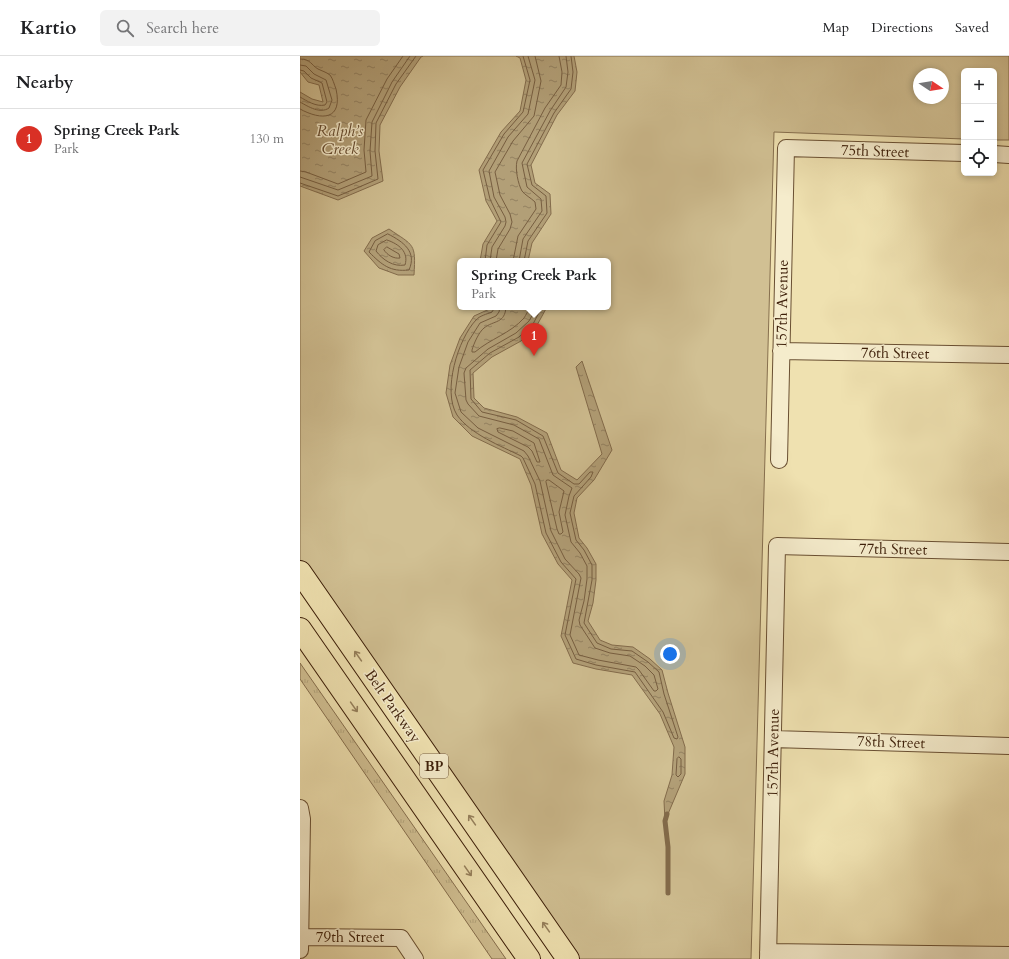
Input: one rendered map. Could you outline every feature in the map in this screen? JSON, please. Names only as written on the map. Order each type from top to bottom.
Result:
[{"type":"highway","name":"Belt Parkway","points":[[300,572],[568,959]]},
{"type":"highway","name":"BP","points":[[300,629],[529,959]]},
{"type":"street","name":"75th Street","points":[[786,148],[961,153]]},
{"type":"street","name":"157th Avenue","points":[[779,460],[786,148]]},
{"type":"street","points":[[997,154],[1009,155]]},
{"type":"street","name":"76th Street","points":[[781,351],[1009,355]]},
{"type":"street","name":"157th Avenue","points":[[768,955],[777,546]]},
{"type":"street","name":"77th Street","points":[[777,546],[1009,552]]},
{"type":"street","name":"78th Street","points":[[773,739],[1009,746]]},
{"type":"street","points":[[300,808],[302,819],[300,950]]},
{"type":"street","name":"79th Street","points":[[300,937],[401,938],[415,959]]},
{"type":"street","points":[[768,955],[1009,955]]},
{"type":"green space","points":[[300,56],[1009,56],[1009,140],[997,140],[997,68],[961,68],[961,139],[774,132],[751,959],[567,959],[300,572]]},
{"type":"green space","points":[[300,663],[506,959],[492,959],[300,679]]},
{"type":"water","name":"Ralph’s Creek","points":[[300,56],[423,56],[400,87],[380,125],[379,151],[383,181],[338,200],[300,186],[300,92],[312,99],[323,102],[319,85],[308,82],[300,72]]},
{"type":"water","points":[[516,56],[574,56],[577,72],[575,91],[557,115],[531,165],[535,183],[550,194],[551,214],[532,243],[529,258],[481,258],[483,244],[497,221],[486,201],[479,170],[501,132],[520,111],[526,80],[520,58]]},
{"type":"water","points":[[389,229],[412,246],[414,251],[414,275],[398,275],[379,268],[364,251],[372,238]]},
{"type":"water","points":[[487,310],[545,310],[536,327],[521,341],[492,357],[473,373],[474,398],[484,408],[517,417],[547,433],[561,470],[577,480],[602,454],[576,367],[582,361],[612,450],[594,480],[577,498],[574,513],[579,538],[587,548],[596,564],[596,580],[593,603],[588,621],[600,640],[612,645],[633,647],[662,670],[685,747],[685,774],[665,821],[664,801],[672,775],[674,747],[660,714],[632,675],[596,669],[573,663],[561,636],[572,580],[558,564],[542,534],[531,485],[520,459],[472,436],[453,417],[446,393],[450,365],[460,338],[474,316]]},
{"type":"waterway","name":"Ralph’s Creek","points":[[667,814],[665,821],[668,847],[668,893]]},
{"type":"place","name":"Spring Creek Park","points":[[534,356]]}]
